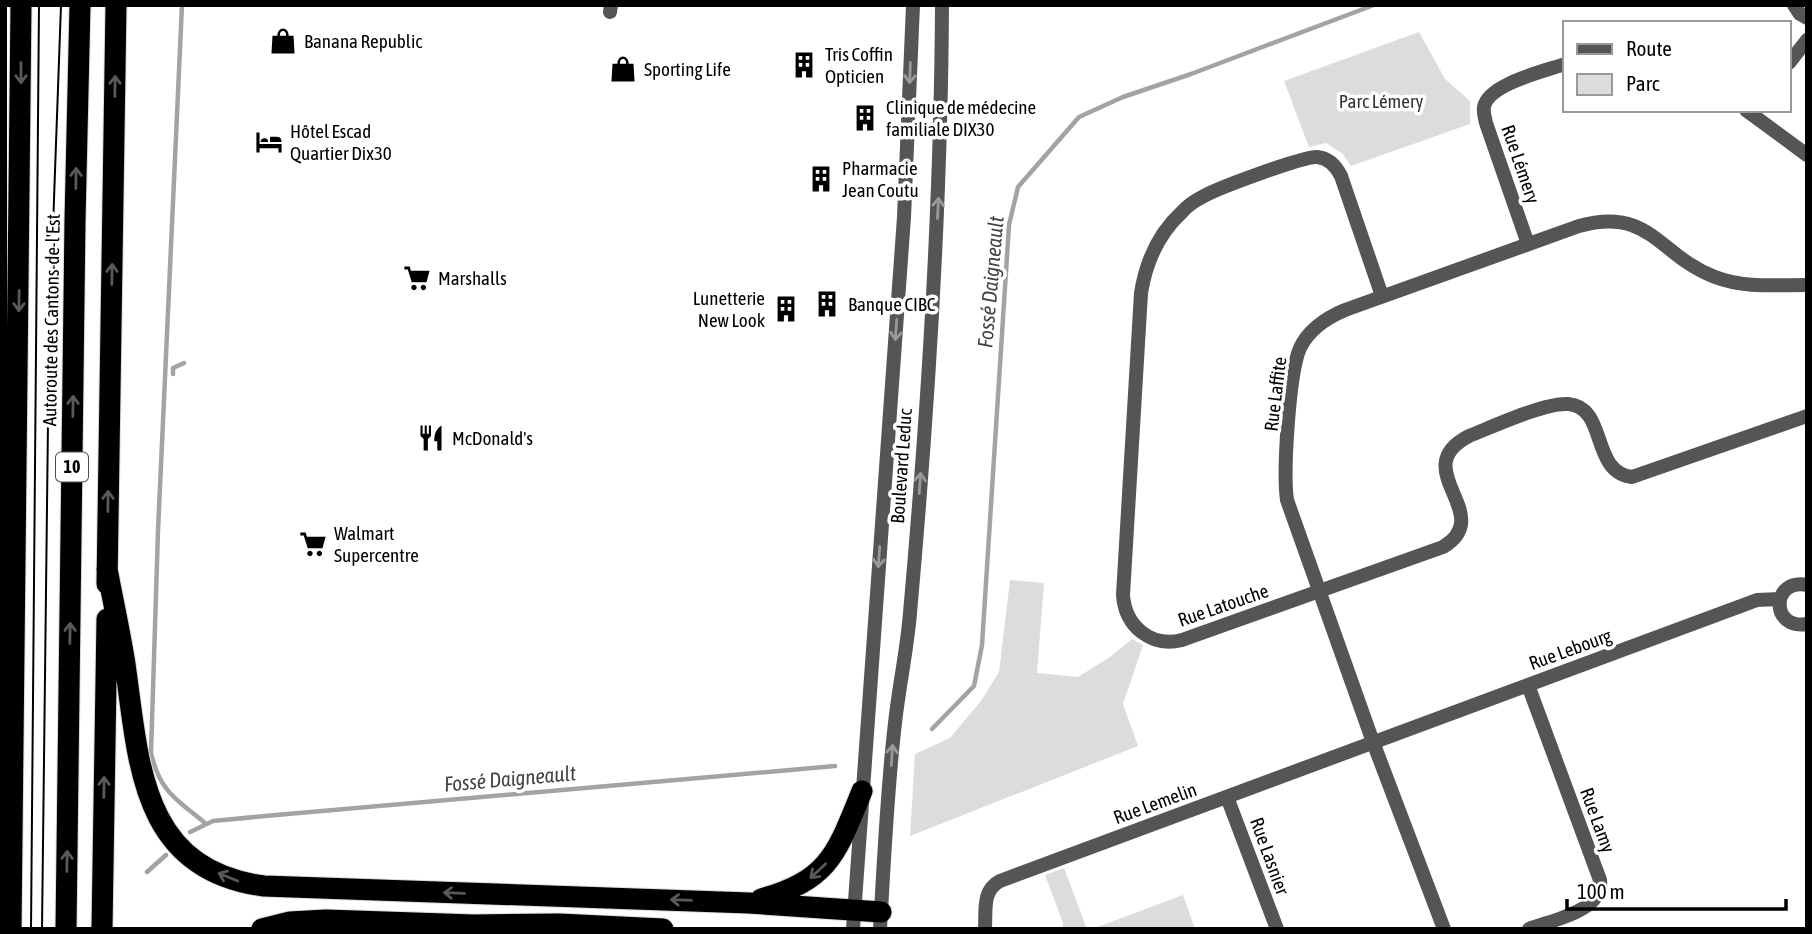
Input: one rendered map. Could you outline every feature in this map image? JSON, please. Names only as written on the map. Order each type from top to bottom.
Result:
[{"type":"highway","name":"Autoroute des Cantons-de-l'Est","points":[[11,929],[21,5]]},
{"type":"highway","name":"Autoroute des Cantons-de-l'Est","points":[[66,929],[80,5]]},
{"type":"highway","points":[[103,929],[116,5]]},
{"type":"highway","points":[[107,569],[125,665],[132,731],[146,790],[170,836],[196,860],[215,872],[240,882],[264,886],[749,903],[853,919],[880,920]]},
{"type":"highway","points":[[749,903],[793,889],[822,869],[838,847],[862,791]]},
{"type":"highway","points":[[262,929],[314,920],[474,925],[559,924],[663,929]]},
{"type":"street","name":"Boulevard Leduc","points":[[853,919],[905,204],[913,5]]},
{"type":"street","name":"Boulevard Leduc","points":[[880,920],[894,736],[910,608],[933,296],[941,145],[939,75],[942,5]]},
{"type":"street","points":[[1794,5],[1800,14],[1807,18]]},
{"type":"street","points":[[1791,60],[1807,40]]},
{"type":"street","name":"Rue Lémery","points":[[1528,244],[1486,123],[1484,107],[1490,96],[1501,87],[1563,65]]},
{"type":"street","points":[[1750,112],[1807,155]]},
{"type":"street","name":"Rue Latouche","points":[[1382,296],[1341,176],[1332,163],[1318,157],[1293,162],[1210,193],[1196,201],[1167,228],[1145,273],[1142,293],[1123,595],[1129,620],[1149,637],[1177,642],[1443,547],[1460,531],[1462,523],[1445,469],[1447,453],[1459,441],[1469,436],[1553,405],[1570,404],[1586,412],[1610,466],[1619,473],[1632,477],[1807,416]]},
{"type":"street","name":"Rue Laffite","points":[[1444,929],[1294,524],[1286,492],[1294,370],[1300,348],[1318,325],[1345,310],[1592,222],[1621,221],[1642,228],[1696,268],[1717,278],[1749,284],[1807,285]]},
{"type":"street","name":"Rue Lebourg","points":[[1373,741],[1758,600],[1780,599],[1791,586],[1807,585]]},
{"type":"street","points":[[1780,599],[1780,610],[1785,619],[1794,625],[1807,624]]},
{"type":"street","name":"Rue Lamy","points":[[1528,685],[1601,889],[1596,899],[1588,906],[1529,929]]},
{"type":"street","name":"Rue Lemelin","points":[[985,929],[988,893],[997,883],[1373,741]]},
{"type":"street","name":"Rue Lasnier","points":[[1227,797],[1277,929]]},
{"type":"green space","name":"Parc Lémery","points":[[1419,32],[1445,79],[1470,101],[1470,124],[1351,166],[1342,153],[1326,143],[1309,147],[1284,81]]},
{"type":"green space","points":[[1010,580],[1044,583],[1037,673],[1078,677],[1132,639],[1143,645],[1123,704],[1138,746],[910,836],[915,754],[950,738],[981,701],[999,672]]},
{"type":"green space","points":[[1064,868],[1087,929],[1063,929],[1045,875]]},
{"type":"green space","points":[[1183,895],[1195,929],[1092,929]]},
{"type":"waterway","points":[[182,5],[158,531],[151,753],[159,777],[170,794],[205,823]]},
{"type":"waterway","name":"Fossé Daigneault","points":[[932,729],[974,686],[982,645],[1009,225],[1018,187],[1079,117],[1123,97],[1374,5]]},
{"type":"waterway","name":"Fossé Daigneault","points":[[173,374],[173,368],[184,363]]},
{"type":"waterway","name":"Fossé Daigneault","points":[[190,832],[213,821],[835,766]]},
{"type":"waterway","name":"Fossé Daigneault","points":[[147,872],[166,855]]},
{"type":"tram line","points":[[31,929],[39,5]]},
{"type":"tram line","points":[[42,929],[49,338],[61,5]]},
{"type":"place","name":"Banana Republic","points":[[283,41]]},
{"type":"place","name":"Tris Coffin Opticien","points":[[804,65]]},
{"type":"place","name":"Sporting Life","points":[[623,69]]},
{"type":"place","name":"Clinique de médecine familiale DIX30","points":[[865,118]]},
{"type":"place","name":"Hôtel Escad Quartier Dix30","points":[[269,142]]},
{"type":"place","name":"Pharmacie Jean Coutu","points":[[821,179]]},
{"type":"place","name":"Marshalls","points":[[417,278]]},
{"type":"place","name":"Banque CIBC","points":[[827,304]]},
{"type":"place","name":"Lunetterie New Look","points":[[786,309]]},
{"type":"place","name":"McDonald's","points":[[431,438]]},
{"type":"place","name":"Walmart Supercentre","points":[[313,544]]}]
